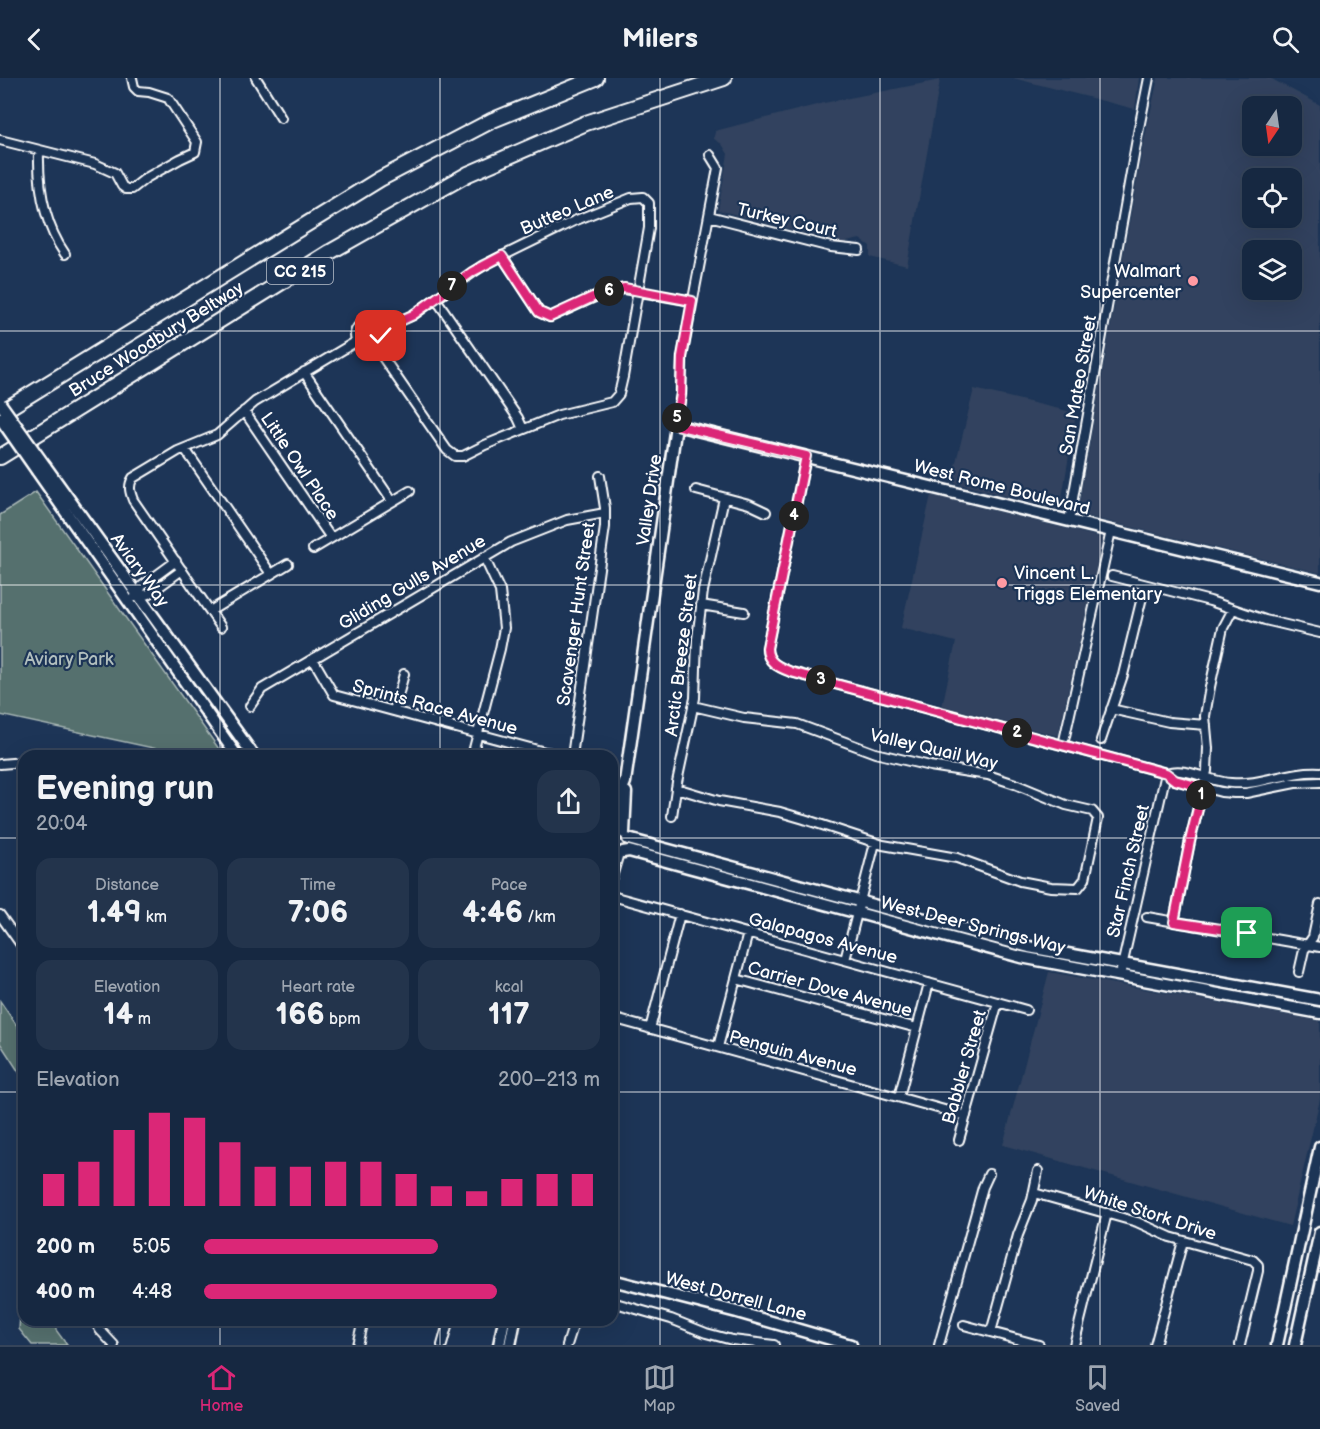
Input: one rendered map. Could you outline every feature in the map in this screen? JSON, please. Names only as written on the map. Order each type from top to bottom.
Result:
[{"type":"highway","name":"Bruce Woodbury Beltway","points":[[0,413],[380,179],[493,120],[596,78]]},
{"type":"highway","name":"Bruce Woodbury Beltway","points":[[0,457],[330,252],[468,174],[586,123],[724,78]]},
{"type":"main road","name":"Aviary Way","points":[[0,403],[41,468],[133,598],[233,750]]},
{"type":"main road","name":"Aviary Way","points":[[0,418],[41,468]]},
{"type":"main road","name":"West Rome Boulevard","points":[[676,425],[1320,582]]},
{"type":"main road","name":"Valley Drive","points":[[618,852],[628,846],[619,834],[620,794],[625,782],[676,425]]},
{"type":"main road","name":"Aviary Way","points":[[133,598],[249,750]]},
{"type":"main road","name":"West Deer Springs Way","points":[[619,834],[859,908]]},
{"type":"main road","name":"West Deer Springs Way","points":[[618,852],[629,851],[1121,970],[1320,1013]]},
{"type":"main road","name":"West Deer Springs Way","points":[[1121,970],[1320,1000]]},
{"type":"main road","points":[[1277,1345],[1320,1147]]},
{"type":"main road","points":[[1295,1345],[1320,1232]]},
{"type":"main road","name":"West Dorrell Lane","points":[[618,1282],[737,1312],[851,1345]]},
{"type":"main road","points":[[499,1345],[503,1326]]},
{"type":"main road","points":[[510,1345],[514,1326]]},
{"type":"street","points":[[256,78],[281,118]]},
{"type":"street","name":"San Mateo Street","points":[[1069,520],[1149,78]]},
{"type":"street","points":[[0,140],[104,168],[115,173],[122,186],[129,189],[136,187],[146,178],[192,155],[197,145],[196,138],[168,98],[149,92],[138,92],[133,82]]},
{"type":"street","points":[[39,150],[39,181],[45,208],[53,233],[66,254]]},
{"type":"street","name":"Valley Drive","points":[[676,425],[681,394],[682,357],[718,168],[710,155]]},
{"type":"street","name":"Butteo Lane","points":[[380,330],[403,320],[472,272],[502,256],[597,212],[632,198],[643,197],[649,202],[651,216],[637,290]]},
{"type":"street","name":"Turkey Court","points":[[709,216],[831,247],[859,250]]},
{"type":"street","points":[[502,256],[539,312],[545,316],[550,317],[593,297],[615,290],[637,290],[692,301]]},
{"type":"street","points":[[375,346],[447,450],[455,456],[463,456],[559,415],[612,402],[616,399],[621,388],[637,290]]},
{"type":"street","points":[[436,299],[518,418],[523,429]]},
{"type":"street","points":[[362,323],[373,323],[380,330],[381,338],[375,346],[363,347],[357,340],[356,331],[362,323]]},
{"type":"street","points":[[221,627],[133,500],[129,487],[131,482],[133,478],[160,460],[217,435],[255,402],[357,340]]},
{"type":"street","points":[[304,372],[392,501]]},
{"type":"street","name":"Little Owl Place","points":[[244,411],[331,538]]},
{"type":"street","points":[[185,449],[271,574]]},
{"type":"street","points":[[806,456],[767,648],[767,654],[776,665],[791,672],[1166,773],[1175,780],[1221,792],[1246,793],[1295,783],[1320,782]]},
{"type":"street","name":"Scavenger Hunt Street","points":[[572,750],[604,535],[605,513],[600,476]]},
{"type":"street","points":[[696,490],[749,504],[766,512]]},
{"type":"street","points":[[313,549],[410,491]]},
{"type":"street","name":"Arctic Breeze Street","points":[[672,816],[693,706],[697,639],[708,561],[724,498]]},
{"type":"street","name":"Gliding Gulls Avenue","points":[[250,706],[262,689],[511,542],[567,520],[605,513]]},
{"type":"street","points":[[1063,745],[1111,531]]},
{"type":"street","points":[[473,750],[504,627],[500,591],[484,557]]},
{"type":"street","points":[[133,598],[142,586],[176,561]]},
{"type":"street","points":[[210,610],[288,564]]},
{"type":"street","points":[[133,598],[149,594],[182,570]]},
{"type":"street","points":[[1112,576],[1210,601],[1265,620],[1320,633]]},
{"type":"street","points":[[1101,740],[1123,675],[1145,585]]},
{"type":"street","points":[[701,605],[744,612]]},
{"type":"street","points":[[1174,922],[1208,761],[1207,705],[1223,628],[1233,609]]},
{"type":"street","name":"Sprints Race Avenue","points":[[313,659],[334,695],[538,750]]},
{"type":"street","points":[[394,711],[404,674]]},
{"type":"street","name":"Valley Quail Way","points":[[693,706],[744,718],[797,724],[888,757],[988,775],[1015,783],[1066,805],[1092,811],[1096,814],[1097,823],[1085,879],[1082,886],[1078,888],[1051,887],[1020,881],[957,858],[875,843]]},
{"type":"street","points":[[1111,709],[1169,722],[1206,725]]},
{"type":"street","points":[[0,764],[18,762]]},
{"type":"street","points":[[1166,773],[1176,770],[1231,783],[1248,783],[1292,774],[1320,772]]},
{"type":"street","name":"Star Finch Street","points":[[1121,970],[1166,773]]},
{"type":"street","points":[[676,788],[719,801],[793,815],[875,843],[845,960]]},
{"type":"street","name":"Galapagos Avenue","points":[[618,898],[1026,1010]]},
{"type":"street","points":[[1299,972],[1307,945],[1313,938],[1320,904]]},
{"type":"street","points":[[650,1029],[680,914]]},
{"type":"street","points":[[0,915],[18,940]]},
{"type":"street","points":[[1147,917],[1320,947]]},
{"type":"street","points":[[718,1047],[748,933]]},
{"type":"street","name":"Carrier Dove Avenue","points":[[736,979],[917,1028]]},
{"type":"street","points":[[899,1097],[929,983]]},
{"type":"street","name":"Babbler Street","points":[[959,1140],[998,1002]]},
{"type":"street","name":"Penguin Avenue","points":[[618,1020],[966,1116]]},
{"type":"street","points":[[991,1332],[1018,1235],[1034,1193],[1038,1171]]},
{"type":"street","points":[[939,1345],[983,1187],[989,1174]]},
{"type":"street","name":"White Stork Drive","points":[[1034,1193],[1146,1225],[1183,1241],[1248,1257],[1256,1263],[1258,1271],[1240,1345]]},
{"type":"street","points":[[1074,1345],[1107,1213]]},
{"type":"street","points":[[1155,1345],[1183,1241]]},
{"type":"street","points":[[618,1304],[671,1319],[706,1334],[774,1345]]},
{"type":"street","points":[[964,1325],[1039,1345]]},
{"type":"street","points":[[98,1326],[114,1345]]},
{"type":"street","points":[[357,1345],[362,1326]]},
{"type":"street","points":[[442,1345],[447,1326]]},
{"type":"street","points":[[567,1345],[573,1326]]},
{"type":"shaded area","points":[[1013,78],[1139,78],[1135,109]]},
{"type":"shaded area","points":[[1158,78],[1270,78],[1320,105],[1320,573],[1077,514],[1143,146]]},
{"type":"shaded area","points":[[940,80],[907,266],[870,257],[870,246],[860,239],[842,243],[718,210],[728,154],[722,144],[714,139],[715,131],[824,103]]},
{"type":"shaded area","points":[[974,389],[1076,413],[1060,510],[951,482]]},
{"type":"shaded area","name":"Vincent L. Triggs Elementary","points":[[931,495],[1103,538],[1058,736],[942,707],[956,642],[901,628]]},
{"type":"shaded area","points":[[1049,972],[1320,1021],[1320,1099],[1290,1226],[1003,1145]]},
{"type":"green space","name":"Aviary Park","points":[[36,492],[220,750],[162,750],[0,715],[0,515]]},
{"type":"green space","points":[[0,1001],[18,1027],[18,1071],[0,1043]]},
{"type":"green space","points":[[19,1326],[56,1326],[56,1330],[67,1345],[32,1345],[19,1329]]},
{"type":"place","name":"Walmart Supercenter","points":[[1193,281]]},
{"type":"place","name":"Vincent L. Triggs Elementary","points":[[1002,583]]},
{"type":"route","points":[[381,336],[380,330],[413,315],[472,272],[502,256],[539,312],[545,316],[550,317],[593,297],[624,288],[692,301],[682,357],[681,394],[676,425],[806,456],[767,648],[771,661],[791,672],[1166,773],[1175,780],[1203,788],[1174,922],[1247,933]]}]
